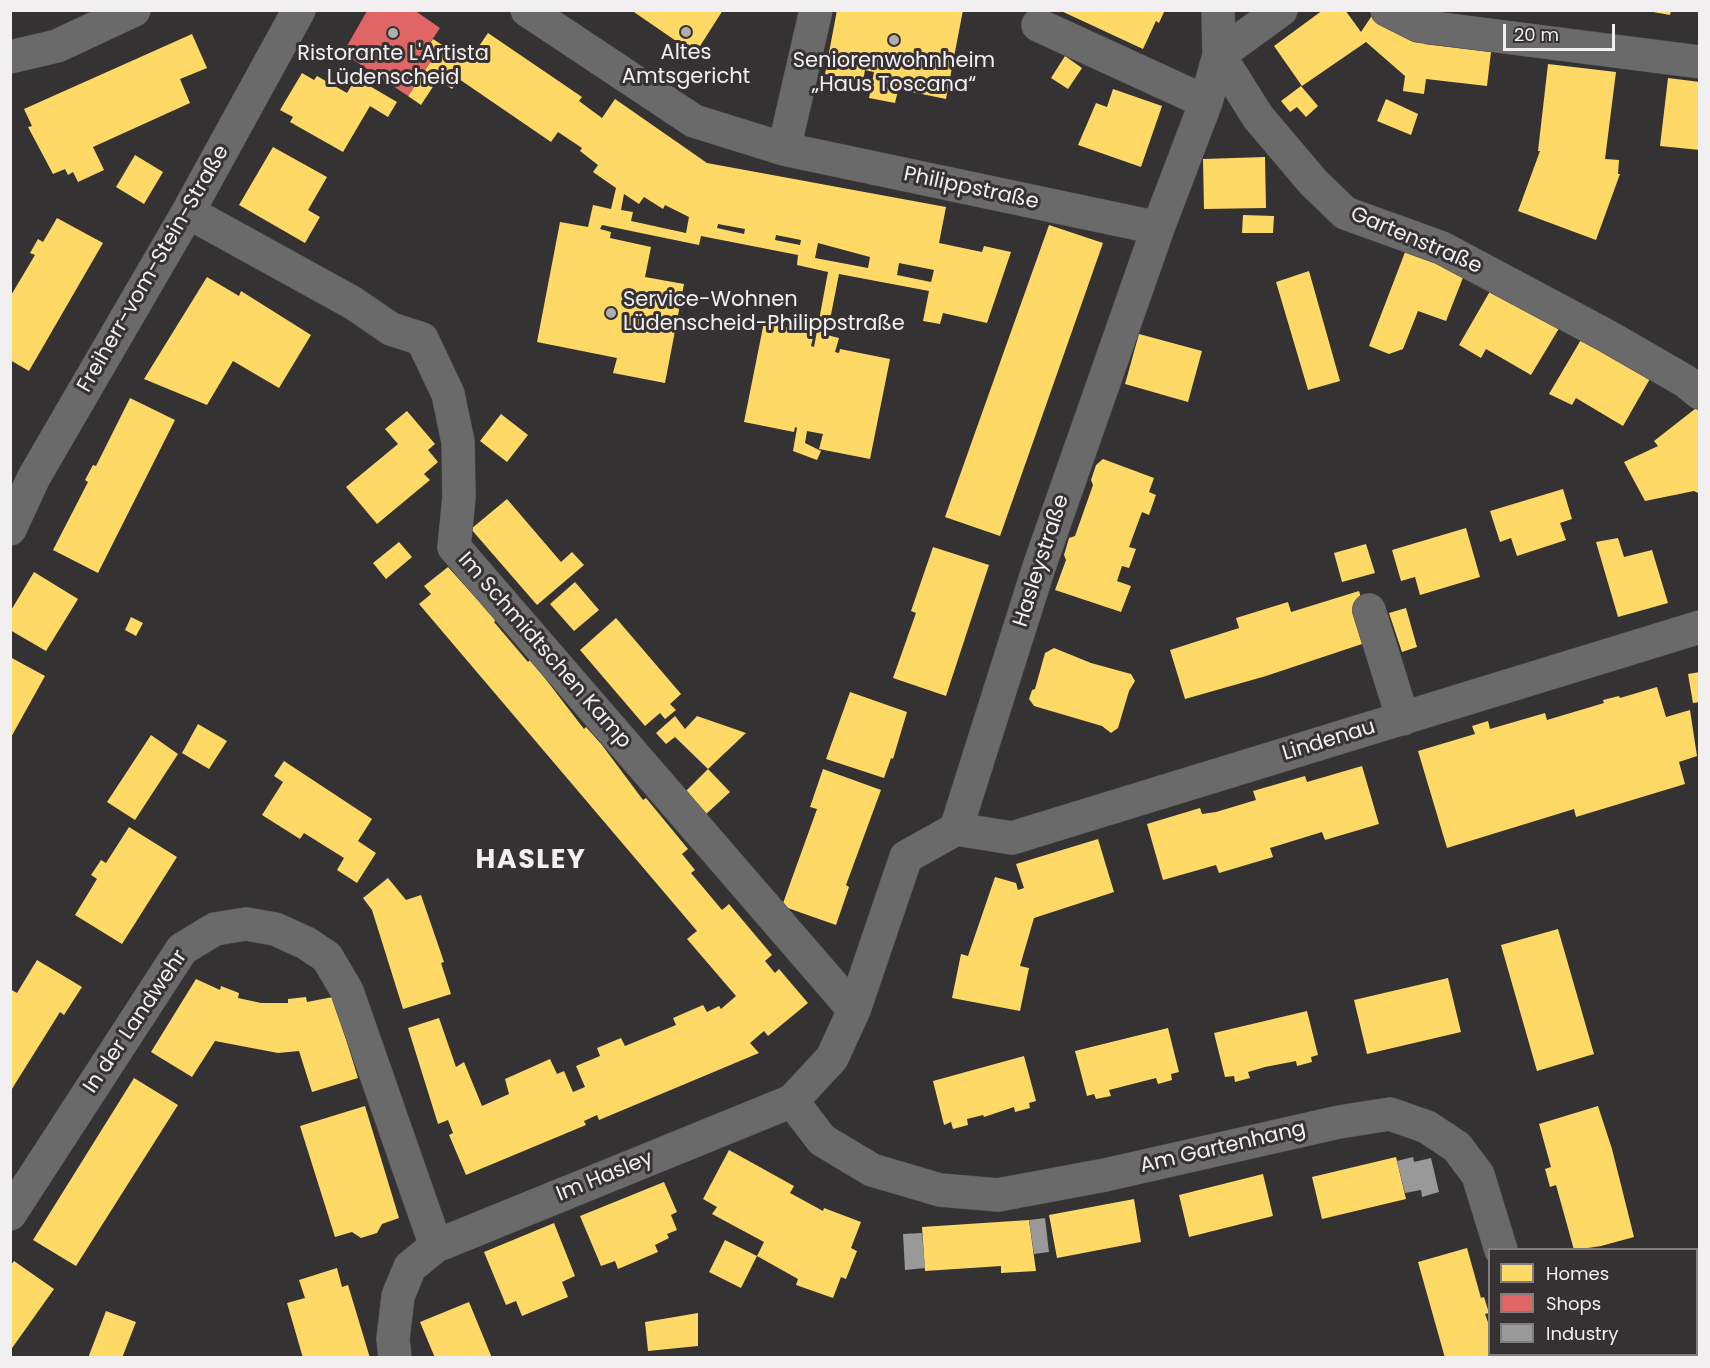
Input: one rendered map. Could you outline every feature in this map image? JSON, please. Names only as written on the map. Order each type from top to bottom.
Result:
[{"type":"street","points":[[10,57],[57,46],[134,10]]},
{"type":"street","name":"Freiherr-vom-Stein-Straße","points":[[10,529],[22,483],[188,212],[299,10]]},
{"type":"street","name":"Philippstraße","points":[[527,10],[694,121],[784,149],[1158,228]]},
{"type":"street","points":[[784,149],[816,10]]},
{"type":"street","name":"Gartenstraße","points":[[1218,10],[1220,55],[1258,117],[1313,182],[1345,213],[1442,248],[1607,336],[1685,381],[1700,393]]},
{"type":"street","points":[[1220,55],[1281,10]]},
{"type":"street","points":[[1387,10],[1419,26],[1700,62]]},
{"type":"street","points":[[1038,25],[1206,102]]},
{"type":"street","name":"Hasleystraße","points":[[956,829],[1039,567],[1158,228],[1206,102],[1220,55]]},
{"type":"street","name":"Im Schmidtschen Kamp","points":[[188,212],[353,303],[391,329],[422,339],[448,394],[458,442],[459,497],[454,547],[854,1010]]},
{"type":"street","points":[[1369,610],[1403,719]]},
{"type":"street","name":"Lindenau","points":[[956,829],[1012,838],[1700,627]]},
{"type":"street","points":[[792,1101],[832,1058],[854,1010],[906,857],[956,829]]},
{"type":"street","name":"In der Landwehr","points":[[10,1214],[182,949],[215,929],[246,924],[275,929],[306,943],[327,957],[347,991],[436,1246]]},
{"type":"street","name":"Am Gartenhang","points":[[792,1101],[822,1140],[872,1170],[940,1190],[998,1195],[1105,1175],[1339,1122],[1390,1114],[1427,1127],[1457,1147],[1478,1175],[1501,1248]]},
{"type":"street","name":"Im Hasley","points":[[395,1358],[393,1339],[398,1296],[410,1267],[436,1246],[792,1101]]},
{"type":"building: Homes","name":"Altes Amtsgericht","points":[[631,10],[723,10],[695,54]]},
{"type":"building: Homes","name":"Seniorenwohnheim „Haus Toscana“","points":[[837,10],[963,10],[946,99],[907,91],[909,79],[901,78],[895,103],[869,98],[874,72],[865,70],[863,81],[825,74]]},
{"type":"building: Homes","points":[[1059,10],[1165,10],[1159,23],[1156,21],[1143,49]]},
{"type":"building: Homes","points":[[1323,10],[1345,10],[1361,32],[1373,14],[1425,41],[1424,44],[1491,52],[1487,86],[1426,79],[1424,94],[1403,91],[1405,76],[1366,42],[1302,86],[1274,46]]},
{"type":"building: Homes","points":[[1642,10],[1671,10],[1670,15]]},
{"type":"building: Homes","points":[[488,33],[582,97],[579,101],[602,118],[615,99],[707,163],[946,207],[939,243],[982,252],[984,246],[1011,252],[987,323],[943,313],[940,324],[923,321],[929,291],[839,274],[827,335],[839,338],[835,352],[839,353],[840,349],[890,359],[870,459],[819,449],[823,434],[807,431],[805,443],[821,451],[817,460],[793,451],[797,428],[795,427],[794,432],[744,422],[764,322],[814,333],[811,346],[814,347],[828,272],[797,265],[798,255],[701,236],[699,245],[602,225],[600,229],[611,232],[610,238],[651,247],[645,277],[684,284],[665,383],[613,373],[617,358],[537,342],[560,222],[588,227],[593,205],[611,209],[616,188],[593,172],[598,165],[580,151],[582,148],[558,132],[551,142],[459,79],[452,89],[438,79],[421,105],[408,96],[433,58],[424,52],[433,39],[468,62]],"holes":[[[624,194],[639,204],[644,197],[663,209],[665,205],[689,217],[686,233],[631,221],[633,212],[621,210]],[[718,224],[745,229],[744,234],[717,228]],[[776,235],[801,240],[800,245],[775,240]],[[818,243],[870,257],[868,268],[815,258]],[[899,263],[934,270],[931,282],[897,275]]]},
{"type":"building: Homes","points":[[192,34],[207,68],[180,79],[190,103],[93,147],[104,170],[78,182],[73,172],[68,175],[65,169],[53,174],[28,127],[32,126],[24,109]]},
{"type":"building: Homes","points":[[1065,56],[1082,68],[1068,89],[1051,78]]},
{"type":"building: Homes","points":[[1548,64],[1616,72],[1605,159],[1619,160],[1618,174],[1620,174],[1596,240],[1518,211],[1540,151],[1538,151]]},
{"type":"building: Homes","points":[[302,73],[314,80],[317,76],[347,93],[356,78],[397,102],[388,117],[370,106],[343,152],[290,122],[293,117],[280,110]]},
{"type":"building: Homes","points":[[1668,78],[1700,82],[1700,150],[1660,146]]},
{"type":"building: Homes","points":[[1301,86],[1318,106],[1306,117],[1297,107],[1290,112],[1281,101]]},
{"type":"building: Homes","points":[[1113,89],[1162,106],[1141,167],[1078,145],[1096,103],[1107,107]]},
{"type":"building: Homes","points":[[1386,99],[1418,114],[1411,135],[1377,121]]},
{"type":"building: Homes","points":[[273,147],[327,177],[308,210],[320,217],[305,243],[239,205]]},
{"type":"building: Homes","points":[[135,155],[163,172],[144,204],[116,187]]},
{"type":"building: Homes","points":[[1265,157],[1266,208],[1204,209],[1203,159]]},
{"type":"building: Homes","points":[[1243,215],[1274,216],[1273,233],[1242,233]]},
{"type":"building: Homes","points":[[57,218],[103,243],[29,371],[10,360],[10,297],[35,255],[30,253],[38,239],[43,242]]},
{"type":"building: Homes","points":[[1049,225],[1103,243],[1000,536],[945,517]]},
{"type":"building: Homes","points":[[1407,247],[1466,270],[1446,321],[1418,311],[1403,349],[1389,354],[1369,346]]},
{"type":"building: Homes","points":[[1309,271],[1340,381],[1308,390],[1276,282]]},
{"type":"building: Homes","points":[[207,277],[239,296],[241,291],[311,335],[279,388],[233,361],[207,405],[144,379]]},
{"type":"building: Homes","points":[[1493,286],[1561,325],[1531,375],[1486,349],[1481,358],[1459,345]]},
{"type":"building: Homes","points":[[1139,334],[1202,351],[1188,402],[1125,384]]},
{"type":"building: Homes","points":[[1582,338],[1651,377],[1623,426],[1576,398],[1572,405],[1549,394]]},
{"type":"building: Homes","points":[[130,398],[175,420],[98,573],[53,550],[88,482],[85,480],[93,465],[96,466]]},
{"type":"building: Homes","points":[[1700,405],[1700,494],[1694,491],[1645,501],[1624,462],[1658,446],[1654,441]]},
{"type":"building: Homes","points":[[407,411],[435,444],[428,450],[438,462],[424,474],[430,480],[377,524],[346,487],[398,444],[385,429]]},
{"type":"building: Homes","points":[[501,414],[528,435],[507,462],[480,441]]},
{"type":"building: Homes","points":[[1103,459],[1154,478],[1149,492],[1156,495],[1149,515],[1142,512],[1129,547],[1136,549],[1129,568],[1122,566],[1117,581],[1131,586],[1121,612],[1055,590],[1066,560],[1064,555],[1069,538],[1075,536],[1093,485],[1091,480],[1096,465]]},
{"type":"building: Homes","points":[[1563,489],[1572,519],[1560,523],[1566,540],[1517,556],[1511,538],[1500,542],[1490,511]]},
{"type":"building: Homes","points":[[507,499],[561,562],[572,552],[584,565],[537,605],[471,529]]},
{"type":"building: Homes","points":[[1466,528],[1480,577],[1420,595],[1415,577],[1401,581],[1392,550]]},
{"type":"building: Homes","points":[[1618,538],[1624,557],[1652,550],[1668,603],[1618,617],[1596,542]]},
{"type":"building: Homes","points":[[399,542],[412,557],[386,579],[373,563]]},
{"type":"building: Homes","points":[[1366,544],[1375,573],[1342,582],[1334,553]]},
{"type":"building: Homes","points":[[933,547],[989,565],[946,696],[893,678],[916,613],[911,611]]},
{"type":"building: Homes","points":[[448,567],[496,620],[494,622],[528,662],[530,660],[584,729],[586,727],[602,745],[643,800],[646,798],[688,849],[682,854],[695,870],[691,873],[722,910],[729,904],[772,955],[765,961],[775,973],[779,969],[808,1003],[768,1036],[764,1031],[750,1043],[759,1053],[599,1120],[597,1115],[584,1121],[586,1125],[466,1175],[449,1135],[453,1133],[448,1120],[438,1124],[408,1028],[439,1018],[456,1067],[464,1062],[482,1106],[509,1094],[505,1079],[550,1059],[557,1074],[564,1071],[573,1092],[585,1087],[576,1066],[600,1056],[597,1048],[621,1038],[625,1046],[676,1025],[673,1018],[703,1005],[707,1012],[719,1006],[721,1009],[736,996],[687,939],[697,931],[419,604],[431,594],[424,586]]},
{"type":"building: Homes","points":[[34,572],[78,599],[46,651],[10,630],[10,612]]},
{"type":"building: Homes","points":[[575,582],[599,610],[574,631],[550,604]]},
{"type":"building: Homes","points":[[1359,591],[1374,640],[1266,676],[1185,699],[1170,650],[1239,628],[1236,618],[1288,602],[1291,612]]},
{"type":"building: Homes","points":[[1406,608],[1417,647],[1402,652],[1389,613]]},
{"type":"building: Homes","points":[[131,617],[143,623],[136,636],[125,630]]},
{"type":"building: Homes","points":[[616,618],[681,694],[670,704],[676,710],[665,719],[660,713],[645,726],[580,650]]},
{"type":"building: Homes","points":[[1054,648],[1091,663],[1131,674],[1135,681],[1129,691],[1118,728],[1111,733],[1102,726],[1034,706],[1029,699],[1032,690],[1035,689],[1045,653]]},
{"type":"building: Homes","points":[[10,657],[45,676],[10,739]]},
{"type":"building: Homes","points":[[1700,672],[1700,702],[1693,703],[1688,674]]},
{"type":"building: Homes","points":[[1657,687],[1666,717],[1690,710],[1697,756],[1679,762],[1685,784],[1576,817],[1574,809],[1447,848],[1418,751],[1475,734],[1472,726],[1488,721],[1490,729],[1545,713],[1547,720],[1604,703],[1603,700],[1619,696],[1620,698]]},
{"type":"building: Homes","points":[[850,692],[907,712],[893,759],[891,758],[884,778],[826,759]]},
{"type":"building: Homes","points":[[675,716],[685,729],[697,716],[746,733],[708,769],[675,737],[666,744],[656,733]]},
{"type":"building: Homes","points":[[198,724],[227,741],[209,769],[182,753]]},
{"type":"building: Homes","points":[[151,735],[178,754],[135,820],[107,802]]},
{"type":"building: Homes","points":[[284,761],[372,819],[358,841],[376,853],[357,883],[337,870],[344,858],[304,833],[300,839],[262,815],[283,782],[274,776]]},
{"type":"building: Homes","points":[[1362,766],[1379,824],[1325,840],[1322,832],[1270,848],[1273,857],[1219,873],[1216,865],[1163,880],[1147,824],[1200,808],[1202,814],[1216,812],[1256,800],[1253,791],[1305,776],[1307,782]]},
{"type":"building: Homes","points":[[708,769],[730,792],[705,815],[684,793]]},
{"type":"building: Homes","points":[[823,769],[881,790],[846,885],[849,887],[836,925],[782,906],[817,809],[810,807]]},
{"type":"building: Homes","points":[[129,827],[177,857],[122,944],[75,915],[97,879],[91,875],[101,860],[106,863]]},
{"type":"building: Homes","points":[[1098,839],[1114,892],[1034,918],[1020,966],[1029,968],[1020,1011],[952,998],[961,954],[968,956],[995,877],[1016,883],[1018,890],[1024,888],[1016,864]]},
{"type":"building: Homes","points":[[388,878],[406,900],[421,895],[444,962],[441,963],[451,994],[403,1009],[372,910],[363,898]]},
{"type":"building: Homes","points":[[1558,929],[1594,1054],[1537,1071],[1501,945]]},
{"type":"building: Homes","points":[[37,960],[82,987],[64,1015],[60,1012],[10,1092],[10,989],[17,993]]},
{"type":"building: Homes","points":[[1448,978],[1461,1032],[1367,1054],[1354,1000]]},
{"type":"building: Homes","points":[[196,979],[220,990],[221,986],[239,993],[238,998],[261,1003],[288,1003],[288,999],[306,997],[307,1002],[333,997],[358,1078],[312,1092],[299,1051],[278,1053],[215,1041],[192,1077],[151,1052]]},
{"type":"building: Homes","points":[[1307,1011],[1318,1055],[1311,1057],[1312,1062],[1297,1066],[1296,1061],[1265,1067],[1248,1072],[1250,1078],[1235,1082],[1234,1076],[1225,1077],[1214,1033]]},
{"type":"building: Homes","points":[[1168,1028],[1179,1072],[1171,1074],[1172,1080],[1158,1084],[1156,1078],[1109,1090],[1111,1096],[1096,1099],[1094,1094],[1087,1096],[1075,1051]]},
{"type":"building: Homes","points":[[1024,1056],[1036,1101],[1029,1103],[1030,1108],[1015,1112],[1014,1107],[984,1117],[983,1115],[967,1119],[968,1125],[953,1129],[951,1122],[944,1125],[933,1081]]},
{"type":"building: Homes","points":[[134,1078],[178,1105],[76,1266],[33,1240]]},
{"type":"building: Homes","points":[[365,1106],[399,1218],[382,1224],[377,1233],[361,1238],[352,1232],[335,1237],[300,1126]]},
{"type":"building: Homes","points":[[1598,1106],[1612,1149],[1634,1237],[1601,1246],[1573,1248],[1556,1185],[1550,1187],[1545,1169],[1551,1167],[1539,1124]]},
{"type":"building: Homes","points":[[729,1150],[794,1186],[790,1193],[823,1211],[824,1208],[861,1222],[851,1248],[857,1251],[846,1279],[841,1277],[833,1298],[796,1285],[798,1279],[757,1256],[764,1242],[712,1214],[717,1207],[703,1199]]},
{"type":"building: Homes","points":[[1396,1157],[1406,1199],[1322,1219],[1312,1177]]},
{"type":"building: Homes","points":[[1263,1174],[1273,1216],[1189,1237],[1179,1195]]},
{"type":"building: Homes","points":[[664,1182],[677,1212],[671,1215],[677,1230],[667,1234],[669,1238],[655,1245],[658,1252],[618,1269],[615,1261],[601,1266],[580,1216]]},
{"type":"building: Homes","points":[[1134,1199],[1141,1242],[1057,1258],[1049,1215]]},
{"type":"building: Homes","points":[[1029,1220],[1036,1271],[1001,1273],[1001,1266],[925,1271],[922,1227]]},
{"type":"building: Homes","points":[[554,1223],[575,1276],[562,1282],[568,1297],[522,1316],[516,1301],[506,1305],[484,1252]]},
{"type":"building: Homes","points":[[725,1240],[757,1256],[741,1288],[709,1272]]},
{"type":"building: Homes","points":[[1467,1248],[1481,1298],[1484,1297],[1488,1310],[1488,1313],[1485,1314],[1488,1322],[1488,1356],[1498,1356],[1498,1358],[1445,1358],[1418,1262]]},
{"type":"building: Homes","points":[[14,1261],[54,1289],[10,1351],[10,1266]]},
{"type":"building: Homes","points":[[337,1268],[342,1287],[348,1285],[370,1358],[303,1358],[287,1303],[305,1298],[299,1280]]},
{"type":"building: Homes","points":[[469,1302],[492,1358],[435,1358],[420,1322]]},
{"type":"building: Homes","points":[[106,1311],[136,1322],[122,1358],[88,1358]]},
{"type":"building: Homes","points":[[698,1313],[698,1346],[648,1351],[645,1322]]},
{"type":"building: Homes","points":[[1592,1356],[1652,1356],[1653,1358],[1593,1358]]},
{"type":"building: Shops","points":[[414,10],[440,28],[424,52],[433,58],[408,96],[343,53],[367,11]]},
{"type":"building: Industry","points":[[1413,1157],[1414,1162],[1431,1158],[1439,1192],[1422,1197],[1421,1190],[1405,1193],[1397,1161]]},
{"type":"building: Industry","points":[[1045,1218],[1049,1252],[1034,1254],[1029,1220]]},
{"type":"building: Industry","points":[[922,1233],[925,1268],[905,1270],[903,1234]]},
{"type":"place","name":"Altes Amtsgericht","points":[[686,32]]},
{"type":"place","name":"Ristorante L'Artista Lüdenscheid","points":[[393,33]]},
{"type":"place","name":"Seniorenwohnheim „Haus Toscana“","points":[[894,40]]},
{"type":"place","name":"Service-Wohnen Lüdenscheid-Philippstraße","points":[[611,313]]},
{"type":"district","name":"HASLEY","points":[[531,861]]}]
